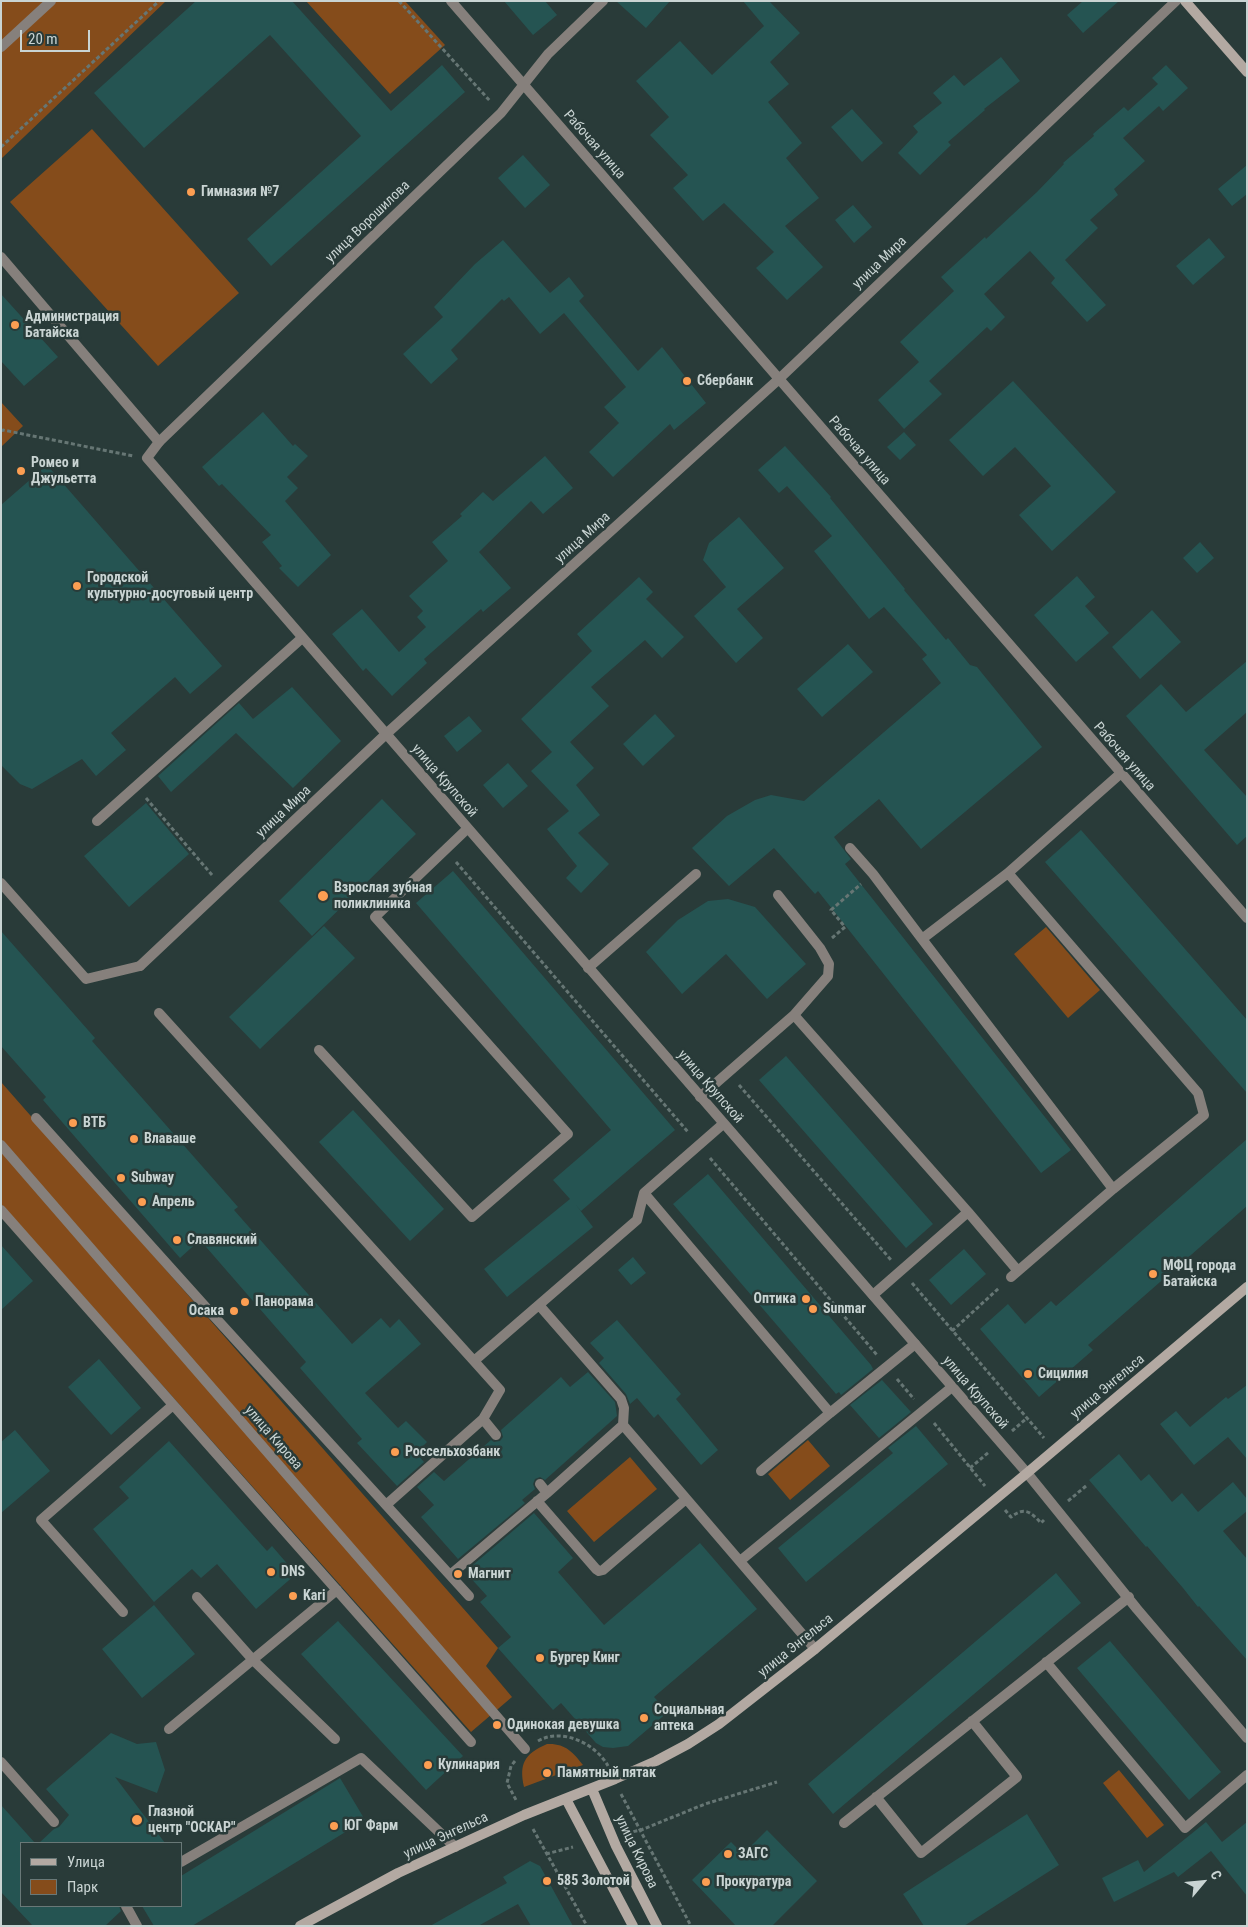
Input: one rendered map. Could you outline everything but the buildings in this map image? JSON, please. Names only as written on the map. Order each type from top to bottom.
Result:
[{"type":"main road","points":[[1185,1],[1247,72]]},
{"type":"main road","name":"улица Энгельса","points":[[300,1926],[398,1873],[524,1815],[615,1779],[688,1744],[726,1718],[815,1649],[1247,1287]]},
{"type":"main road","name":"улица Кирова","points":[[592,1788],[612,1837],[657,1926]]},
{"type":"main road","points":[[566,1799],[633,1926]]},
{"type":"street","points":[[1,47],[50,1]]},
{"type":"street","name":"Рабочая улица","points":[[451,1],[1120,774],[1247,918]]},
{"type":"street","name":"улица Ворошилова","points":[[147,458],[159,442],[501,113],[548,54],[603,1]]},
{"type":"street","name":"улица Мира","points":[[1,883],[86,979],[140,966],[386,735],[779,379],[1176,1]]},
{"type":"street","points":[[1,257],[159,442]]},
{"type":"street","name":"улица Крупской","points":[[147,458],[1027,1473],[1247,1738]]},
{"type":"street","points":[[97,821],[302,638]]},
{"type":"street","points":[[922,939],[1008,873],[1120,774]]},
{"type":"street","points":[[319,1050],[472,1217],[568,1134],[375,917],[467,829]]},
{"type":"street","points":[[850,848],[873,874],[1113,1189]]},
{"type":"street","points":[[794,1015],[968,1212],[1014,1274],[1113,1189],[1204,1115],[1198,1093],[1008,873]]},
{"type":"street","points":[[588,968],[696,874]]},
{"type":"street","points":[[700,1097],[794,1015],[828,976],[829,964],[820,948],[778,895]]},
{"type":"street","points":[[159,1013],[500,1390],[482,1419],[386,1505]]},
{"type":"street","points":[[36,1118],[218,1322],[469,1596]]},
{"type":"street","points":[[474,1361],[637,1220],[644,1193],[723,1124]]},
{"type":"street","name":"улица Кирова","points":[[1,1145],[525,1749]]},
{"type":"street","points":[[644,1193],[830,1413]]},
{"type":"street","points":[[1,1210],[470,1742]]},
{"type":"street","points":[[873,1295],[968,1212]]},
{"type":"street","points":[[539,1305],[620,1399],[624,1408],[623,1425],[815,1649]]},
{"type":"street","points":[[761,1471],[915,1344]]},
{"type":"street","points":[[740,1561],[952,1387]]},
{"type":"street","points":[[123,1612],[41,1520],[173,1405]]},
{"type":"street","points":[[482,1419],[496,1435]]},
{"type":"street","points":[[450,1575],[548,1493],[623,1425]]},
{"type":"street","points":[[540,1484],[548,1493]]},
{"type":"street","points":[[537,1501],[599,1571],[603,1570],[686,1499]]},
{"type":"street","points":[[169,1729],[336,1590]]},
{"type":"street","points":[[197,1597],[253,1660],[335,1739]]},
{"type":"street","points":[[844,1823],[1128,1597]]},
{"type":"street","points":[[1046,1662],[1185,1828],[1247,1775]]},
{"type":"street","points":[[876,1797],[921,1854],[1017,1777],[972,1721]]},
{"type":"street","points":[[182,1861],[361,1758],[455,1847]]},
{"type":"street","points":[[1,1762],[54,1822]]},
{"type":"street","points":[[127,1907],[137,1926]]},
{"type":"path","points":[[1,147],[159,1]]},
{"type":"path","points":[[399,1],[501,113]]},
{"type":"path","points":[[2,430],[147,458]]},
{"type":"path","points":[[136,786],[224,888]]},
{"type":"path","points":[[820,948],[845,927],[831,910],[873,874]]},
{"type":"path","points":[[729,1073],[901,1270],[1054,1450]]},
{"type":"path","points":[[952,1331],[1014,1274]]},
{"type":"path","points":[[587,1926],[507,1783],[511,1766],[525,1749],[543,1738],[554,1735],[569,1737],[590,1746],[605,1761],[691,1926]]},
{"type":"path","points":[[612,1837],[641,1830],[705,1804],[777,1782]]},
{"type":"path","points":[[546,1854],[589,1843]]},
{"type":"green space","points":[[1,1],[166,1],[1,159]]},
{"type":"green space","points":[[306,1],[405,1],[445,45],[390,94]]},
{"type":"green space","points":[[92,129],[239,293],[158,366],[10,202]]},
{"type":"green space","points":[[1,402],[23,426],[1,447]]},
{"type":"green space","points":[[1046,927],[1100,990],[1068,1018],[1014,954]]},
{"type":"green space","points":[[1,1082],[498,1648],[486,1666],[512,1697],[471,1732],[1,1204]]},
{"type":"green space","points":[[808,1440],[830,1466],[790,1500],[768,1474]]},
{"type":"green space","points":[[630,1457],[657,1489],[594,1542],[567,1511]]},
{"type":"green space","points":[[547,1744],[559,1745],[568,1749],[583,1765],[524,1787],[522,1772],[525,1761],[533,1752]]},
{"type":"green space","points":[[1119,1770],[1164,1825],[1147,1838],[1103,1783]]},
{"type":"place","name":"Гимназия №7","points":[[191,192]]},
{"type":"place","name":"Администрация Батайска","points":[[15,325]]},
{"type":"place","name":"Сбербанк","points":[[687,381]]},
{"type":"place","name":"Ромео и Джульетта","points":[[21,471]]},
{"type":"place","name":"Городской культурно-досуговый центр","points":[[77,586]]},
{"type":"place","name":"Взрослая зубная поликлиника","points":[[323,896]]},
{"type":"place","name":"ВТБ","points":[[73,1123]]},
{"type":"place","name":"Влаваше","points":[[134,1139]]},
{"type":"place","name":"Subway","points":[[121,1178]]},
{"type":"place","name":"Апрель","points":[[142,1202]]},
{"type":"place","name":"Славянский","points":[[177,1240]]},
{"type":"place","name":"МФЦ города Батайска","points":[[1153,1274]]},
{"type":"place","name":"Оптика","points":[[806,1299]]},
{"type":"place","name":"Панорама","points":[[245,1302]]},
{"type":"place","name":"Sunmar","points":[[813,1309]]},
{"type":"place","name":"Осака","points":[[234,1311]]},
{"type":"place","name":"Сицилия","points":[[1028,1374]]},
{"type":"place","name":"Россельхозбанк","points":[[395,1452]]},
{"type":"place","name":"DNS","points":[[271,1572]]},
{"type":"place","name":"Магнит","points":[[458,1574]]},
{"type":"place","name":"Kari","points":[[293,1596]]},
{"type":"place","name":"Бургер Кинг","points":[[540,1658]]},
{"type":"place","name":"Социальная аптека","points":[[644,1718]]},
{"type":"place","name":"Одинокая девушка","points":[[497,1725]]},
{"type":"place","name":"Кулинария","points":[[428,1765]]},
{"type":"place","name":"Памятный пятак","points":[[547,1773]]},
{"type":"place","name":"Глазной центр \"ОСКАР\"","points":[[137,1820]]},
{"type":"place","name":"ЮГ Фарм","points":[[334,1826]]},
{"type":"place","name":"ЗАГС","points":[[728,1854]]},
{"type":"place","name":"585 Золотой","points":[[547,1881]]},
{"type":"place","name":"Прокуратура","points":[[706,1882]]}]
